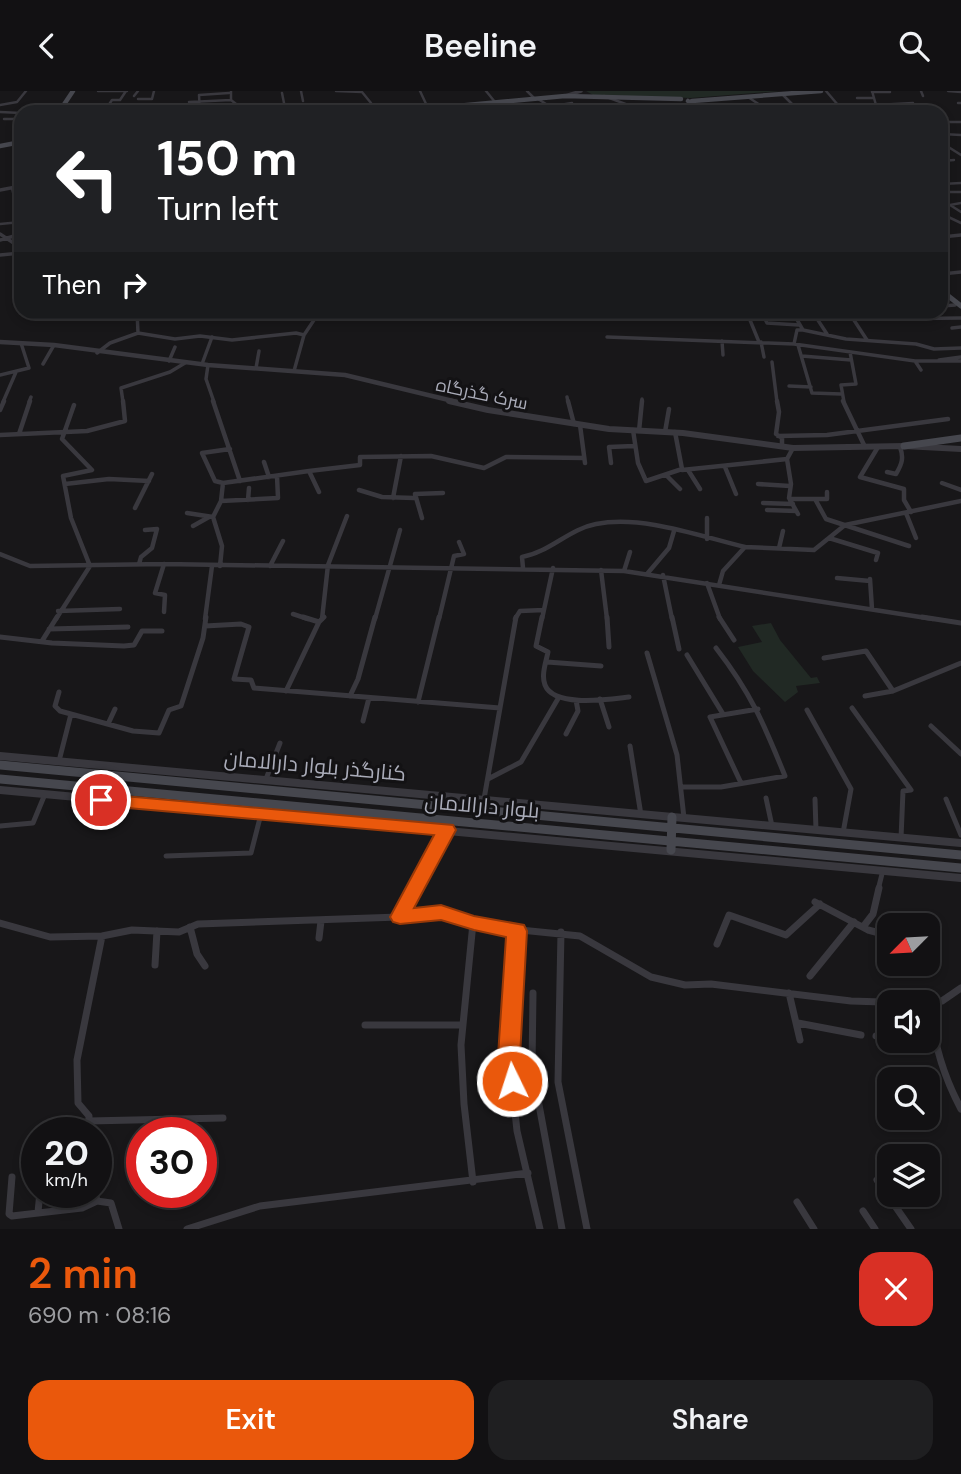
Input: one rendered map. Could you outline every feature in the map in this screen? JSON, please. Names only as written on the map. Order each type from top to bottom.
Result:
[{"type":"main road","points":[[690,100],[790,91]]},
{"type":"main road","points":[[445,105],[576,94],[690,100],[823,91]]},
{"type":"main road","points":[[536,99],[605,97]]},
{"type":"main road","points":[[690,100],[694,105]]},
{"type":"main road","points":[[477,105],[497,102]]},
{"type":"main road","points":[[902,446],[961,438]]},
{"type":"main road","name":"بلوار دارالامان","points":[[0,765],[672,822],[961,855]]},
{"type":"main road","name":"بلوار دارالامان","points":[[0,779],[671,845],[961,869]]},
{"type":"main road","points":[[671,845],[672,822]]},
{"type":"street","points":[[0,105],[5,100],[17,102],[26,91]]},
{"type":"street","points":[[98,91],[127,91]]},
{"type":"street","points":[[109,105],[112,100],[120,100],[127,91]]},
{"type":"street","points":[[138,91],[136,98],[152,99],[154,91]]},
{"type":"street","points":[[301,91],[303,101]]},
{"type":"street","points":[[336,91],[362,92],[370,105]]},
{"type":"street","points":[[486,91],[499,105]]},
{"type":"street","points":[[527,91],[546,104],[543,105]]},
{"type":"street","points":[[576,94],[581,91]]},
{"type":"street","points":[[823,91],[837,105]]},
{"type":"street","points":[[890,92],[873,91],[876,105],[913,103]]},
{"type":"street","points":[[921,91],[923,96]]},
{"type":"street","points":[[948,91],[958,92]]},
{"type":"street","points":[[101,100],[105,92]]},
{"type":"street","points":[[201,105],[200,95],[230,92],[231,100]]},
{"type":"street","points":[[782,94],[793,105]]},
{"type":"street","points":[[605,97],[629,105]]},
{"type":"street","points":[[748,97],[760,105]]},
{"type":"street","points":[[857,98],[873,98]]},
{"type":"street","points":[[189,101],[231,100],[237,105]]},
{"type":"street","points":[[618,101],[620,105]]},
{"type":"street","points":[[559,105],[572,103]]},
{"type":"street","points":[[4,119],[14,119]]},
{"type":"street","points":[[948,160],[954,160]]},
{"type":"street","points":[[0,190],[12,188],[14,197]]},
{"type":"street","points":[[961,203],[950,205],[961,212]]},
{"type":"street","points":[[0,233],[14,246]]},
{"type":"street","points":[[0,240],[14,236]]},
{"type":"street","points":[[948,266],[958,272]]},
{"type":"street","points":[[137,319],[138,333]]},
{"type":"street","points":[[294,371],[304,335],[315,319]]},
{"type":"street","points":[[765,319],[767,323],[800,325]]},
{"type":"street","points":[[797,319],[803,330]]},
{"type":"street","points":[[817,319],[827,334]]},
{"type":"street","points":[[853,319],[867,340]]},
{"type":"street","points":[[879,319],[938,319]]},
{"type":"street","points":[[750,320],[764,357]]},
{"type":"street","points":[[952,328],[961,327]]},
{"type":"street","points":[[841,394],[812,393],[802,356],[796,345],[797,330],[835,337],[916,344],[934,349],[961,348]]},
{"type":"street","points":[[97,353],[110,342],[138,333],[175,339],[212,337],[232,340],[296,333],[304,335]]},
{"type":"street","points":[[212,337],[205,365],[206,379],[240,481]]},
{"type":"street","points":[[607,337],[760,342],[915,361],[961,359]]},
{"type":"street","points":[[830,349],[835,337]]},
{"type":"street","points":[[679,338],[679,346]]},
{"type":"street","points":[[704,340],[704,348]]},
{"type":"street","points":[[722,341],[723,355]]},
{"type":"street","name":"سرک گذرگاه","points":[[0,342],[54,345],[184,363],[345,375],[434,399],[577,425],[674,432],[793,448],[902,446],[961,449]]},
{"type":"street","points":[[0,375],[29,368],[21,343]]},
{"type":"street","points":[[43,364],[54,345]]},
{"type":"street","points":[[169,361],[175,347]]},
{"type":"street","points":[[256,368],[259,351]]},
{"type":"street","points":[[850,352],[856,384],[841,385],[841,394],[865,447]]},
{"type":"street","points":[[802,356],[851,360]]},
{"type":"street","points":[[896,358],[901,369]]},
{"type":"street","points":[[915,361],[920,370]]},
{"type":"street","points":[[772,362],[779,412],[776,423],[778,436],[783,441],[782,446]]},
{"type":"street","points":[[0,435],[87,431],[125,421],[121,388],[170,372],[184,363]]},
{"type":"street","points":[[0,410],[16,372]]},
{"type":"street","points":[[789,386],[811,387]]},
{"type":"street","points":[[19,434],[31,397]]},
{"type":"street","points":[[230,449],[202,453],[214,481],[223,483],[360,464],[361,457],[431,456],[484,468],[506,457],[584,461],[577,425],[567,397]]},
{"type":"street","points":[[642,398],[634,446],[645,480],[681,470],[787,459]]},
{"type":"street","points":[[74,405],[62,439],[92,470],[64,474],[71,517],[90,566]]},
{"type":"street","points":[[665,432],[669,409]]},
{"type":"street","points":[[778,436],[856,431],[948,419]]},
{"type":"street","points":[[674,432],[681,470]]},
{"type":"street","points":[[611,463],[609,447],[634,446]]},
{"type":"street","points":[[887,472],[896,474],[903,463],[902,446]]},
{"type":"street","points":[[878,447],[860,477],[904,489],[904,500],[916,538]]},
{"type":"street","points":[[767,510],[797,512],[791,502],[787,459],[793,448]]},
{"type":"street","points":[[393,498],[401,456]]},
{"type":"street","points":[[264,463],[270,477]]},
{"type":"street","points":[[725,467],[736,493]]},
{"type":"street","points":[[688,470],[701,489]]},
{"type":"street","points":[[309,471],[319,492]]},
{"type":"street","points":[[135,508],[152,474]]},
{"type":"street","points":[[666,475],[680,489]]},
{"type":"street","points":[[221,501],[278,499],[277,476]]},
{"type":"street","points":[[65,484],[109,479],[149,481]]},
{"type":"street","points":[[193,526],[211,517],[221,501],[223,483]]},
{"type":"street","points":[[942,483],[961,490]]},
{"type":"street","points":[[758,484],[790,486]]},
{"type":"street","points":[[248,500],[249,488]]},
{"type":"street","points":[[359,490],[369,495],[393,498],[443,493]]},
{"type":"street","points":[[763,503],[828,499],[827,492]]},
{"type":"street","points":[[414,498],[422,518]]},
{"type":"street","points":[[815,499],[826,519],[909,546]]},
{"type":"street","points":[[523,568],[522,557],[543,554],[583,527],[598,523],[674,531],[745,547],[814,550],[845,525],[961,501]]},
{"type":"street","points":[[187,513],[211,517]]},
{"type":"street","points":[[286,691],[318,622],[324,617],[328,565],[346,516]]},
{"type":"street","points":[[211,517],[222,546],[220,566]]},
{"type":"street","points":[[707,518],[707,539]]},
{"type":"street","points":[[139,564],[141,557],[152,548],[157,530],[145,530]]},
{"type":"street","points":[[350,696],[358,679],[400,530]]},
{"type":"street","points":[[646,575],[669,548],[674,531]]},
{"type":"street","points":[[779,548],[783,531]]},
{"type":"street","points":[[829,538],[878,553],[876,559]]},
{"type":"street","points":[[270,566],[283,541]]},
{"type":"street","points":[[418,702],[454,556],[464,554],[458,542]]},
{"type":"street","points":[[719,585],[723,571],[745,547]]},
{"type":"street","points":[[624,571],[630,552]]},
{"type":"street","points":[[0,554],[30,566],[328,565],[624,571],[961,622]]},
{"type":"street","points":[[164,564],[155,593],[165,595],[164,611]]},
{"type":"street","points":[[42,641],[58,611],[73,594],[90,566]]},
{"type":"street","points":[[59,692],[57,709],[133,731],[159,733],[169,709],[181,706],[205,626],[212,566]]},
{"type":"street","points":[[553,568],[536,646],[548,652],[544,685],[548,691],[559,697],[576,700],[629,697]]},
{"type":"street","points":[[601,570],[609,647]]},
{"type":"street","points":[[663,575],[679,649]]},
{"type":"street","points":[[837,578],[870,580],[872,610]]},
{"type":"street","points":[[707,583],[722,624],[734,640]]},
{"type":"street","points":[[58,611],[120,609]]},
{"type":"street","points":[[484,799],[518,613],[544,610]]},
{"type":"street","points":[[293,614],[318,622]]},
{"type":"street","points":[[205,626],[250,627],[234,680],[251,680],[254,688],[500,708]]},
{"type":"street","points":[[49,629],[128,627]]},
{"type":"street","points":[[0,637],[124,646],[134,645],[143,631],[162,631]]},
{"type":"street","points":[[683,787],[721,787],[785,776],[758,709],[742,681],[716,649]]},
{"type":"street","points":[[824,658],[866,651],[893,691]]},
{"type":"street","points":[[647,653],[671,726],[683,787],[684,818]]},
{"type":"street","points":[[687,655],[723,714]]},
{"type":"street","points":[[547,662],[601,666]]},
{"type":"street","points":[[865,696],[893,691],[961,663]]},
{"type":"street","points":[[488,779],[521,762],[559,697]]},
{"type":"street","points":[[363,721],[369,698]]},
{"type":"street","points":[[600,699],[609,727]]},
{"type":"street","points":[[565,734],[578,711],[576,700]]},
{"type":"street","points":[[852,708],[911,790],[903,791],[901,838]]},
{"type":"street","points":[[108,724],[115,709]]},
{"type":"street","points":[[741,783],[710,717],[758,709]]},
{"type":"street","points":[[807,710],[851,787],[843,833]]},
{"type":"street","points":[[59,761],[71,714]]},
{"type":"street","points":[[931,726],[961,754]]},
{"type":"street","points":[[266,779],[280,743]]},
{"type":"street","points":[[630,745],[641,814]]},
{"type":"street","name":"کنارگذر بلوار دارالامان","points":[[0,756],[641,814],[672,822],[684,818],[961,843]]},
{"type":"street","points":[[0,790],[447,830],[671,845],[961,878]]},
{"type":"street","points":[[0,826],[33,823],[45,794]]},
{"type":"street","points":[[766,798],[772,826]]},
{"type":"street","points":[[815,799],[816,830]]},
{"type":"street","points":[[946,799],[961,835]]},
{"type":"street","points":[[88,824],[101,800]]},
{"type":"street","points":[[166,856],[251,853],[261,814]]},
{"type":"street","points":[[400,917],[447,830]]},
{"type":"street","points":[[863,927],[873,914],[883,870]]},
{"type":"street","points":[[717,944],[729,915],[786,935],[818,903],[877,932]]},
{"type":"street","points":[[1,926],[51,937],[102,936],[132,930],[179,932],[198,924],[321,921],[441,912],[474,923],[517,931],[561,932],[580,936],[650,977],[666,982],[877,1001]]},
{"type":"street","points":[[319,938],[321,921]]},
{"type":"street","points":[[810,976],[854,922]]},
{"type":"street","points":[[473,1182],[462,1089],[462,1025],[474,923]]},
{"type":"street","points":[[190,927],[197,954],[205,966]]},
{"type":"street","points":[[155,965],[157,931]]},
{"type":"street","points":[[517,931],[509,1056],[517,1131],[540,1229]]},
{"type":"street","points":[[561,932],[558,1081],[587,1229]]},
{"type":"street","points":[[89,1117],[78,1103],[78,1060],[102,936]]},
{"type":"street","points":[[940,1001],[961,988]]},
{"type":"street","points":[[533,993],[532,1067],[562,1229]]},
{"type":"street","points":[[789,993],[800,1040]]},
{"type":"street","points":[[798,1023],[861,1035]]},
{"type":"street","points":[[365,1025],[462,1025]]},
{"type":"street","points":[[937,1053],[945,1083],[961,1109]]},
{"type":"street","points":[[112,1120],[223,1118]]},
{"type":"street","points":[[187,1229],[260,1206],[473,1182],[528,1173]]},
{"type":"street","points":[[12,1177],[10,1216],[82,1208]]},
{"type":"street","points":[[797,1202],[814,1229]]},
{"type":"street","points":[[112,1206],[119,1229]]},
{"type":"street","points":[[896,1207],[911,1229]]},
{"type":"street","points":[[38,1208],[38,1212]]},
{"type":"street","points":[[863,1211],[875,1229]]},
{"type":"shaded area","points":[[586,91],[780,91],[691,98],[593,95]]},
{"type":"shaded area","points":[[771,623],[780,640],[811,678],[817,677],[820,683],[796,686],[798,692],[785,702],[753,671],[738,647],[762,642],[752,626]]},
{"type":"route","points":[[101,800],[447,830],[400,917],[441,912],[474,923],[517,931],[509,1056],[512,1081]]}]
